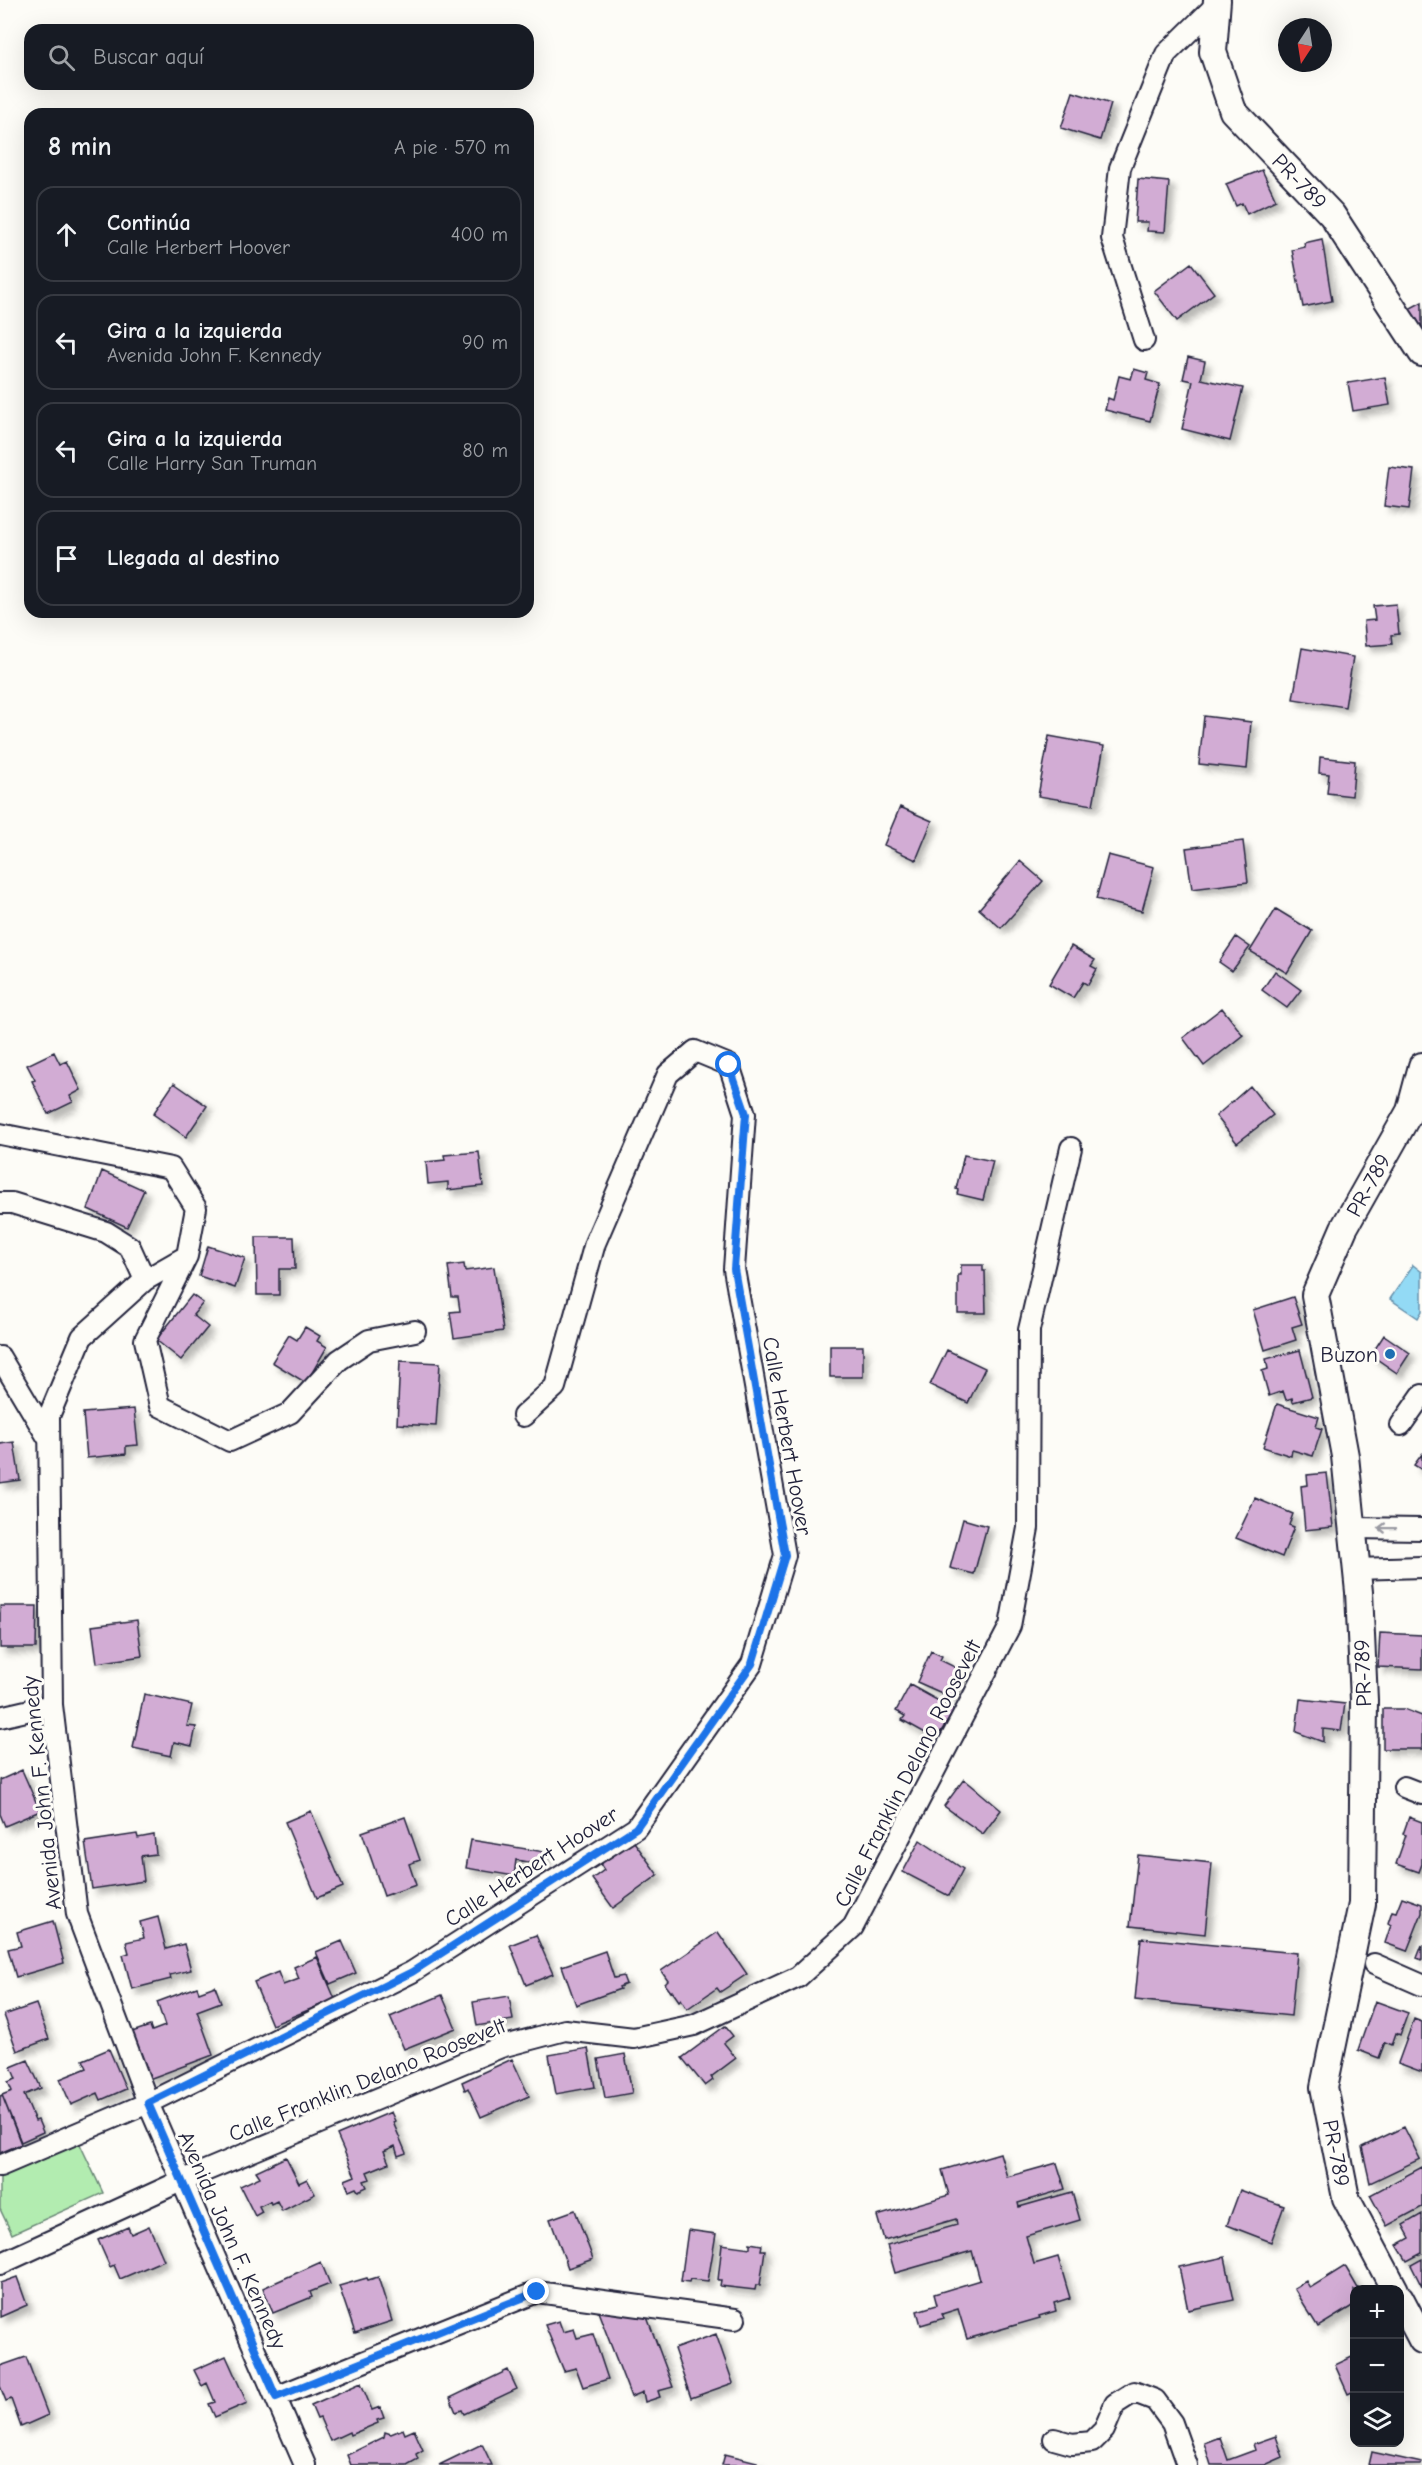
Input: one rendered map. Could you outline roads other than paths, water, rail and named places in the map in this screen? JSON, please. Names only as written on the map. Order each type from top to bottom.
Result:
[{"type":"street","points":[[1144,340],[1112,238],[1120,168],[1166,54],[1217,2]]},
{"type":"street","name":"PR-789","points":[[1217,2],[1212,52],[1233,111],[1332,214],[1422,354]]},
{"type":"street","name":"Calle Herbert Hoover","points":[[0,2166],[148,2103],[412,1972],[636,1828],[752,1664],[785,1555],[734,1269],[746,1114],[729,1065],[695,1051],[668,1074],[595,1243],[555,1387],[523,1416]]},
{"type":"street","name":"PR-789","points":[[1393,2285],[1346,2198],[1324,2087],[1362,1905],[1364,1700],[1356,1569],[1345,1456],[1315,1295],[1344,1228],[1410,1111],[1422,1066]]},
{"type":"street","points":[[0,1134],[171,1168],[196,1208],[187,1256],[145,1340],[160,1406],[230,1441],[290,1413],[339,1359],[369,1340],[415,1331]]},
{"type":"street","name":"Calle Franklin Delano Roosevelt","points":[[0,2264],[181,2181],[501,2047],[565,2030],[634,2038],[694,2025],[798,1977],[853,1927],[1010,1626],[1028,1528],[1029,1330],[1071,1148]]},
{"type":"street","points":[[0,1203],[12,1203],[106,1232],[130,1247],[145,1280]]},
{"type":"street","name":"Avenida John F. Kennedy","points":[[187,1256],[145,1280],[82,1337],[49,1416],[52,1705],[77,1914],[148,2103],[305,2465]]},
{"type":"street","points":[[0,1357],[49,1440]]},
{"type":"street","points":[[1401,1425],[1422,1395]]},
{"type":"street","points":[[1352,1528],[1422,1529]]},
{"type":"street","points":[[1356,1569],[1422,1567]]},
{"type":"street","points":[[0,1718],[52,1705]]},
{"type":"street","points":[[1374,1964],[1422,1985]]},
{"type":"street","points":[[276,2397],[537,2292],[735,2319]]},
{"type":"street","points":[[1404,2306],[1422,2340]]},
{"type":"street","points":[[1054,2439],[1072,2444],[1092,2442],[1104,2430],[1115,2404],[1134,2392],[1155,2400],[1172,2423],[1187,2465]]},
{"type":"water","points":[[1413,1265],[1422,1272],[1422,1311],[1418,1318],[1390,1299]]},
{"type":"place","name":"Buzon","points":[[1390,1354]]}]
